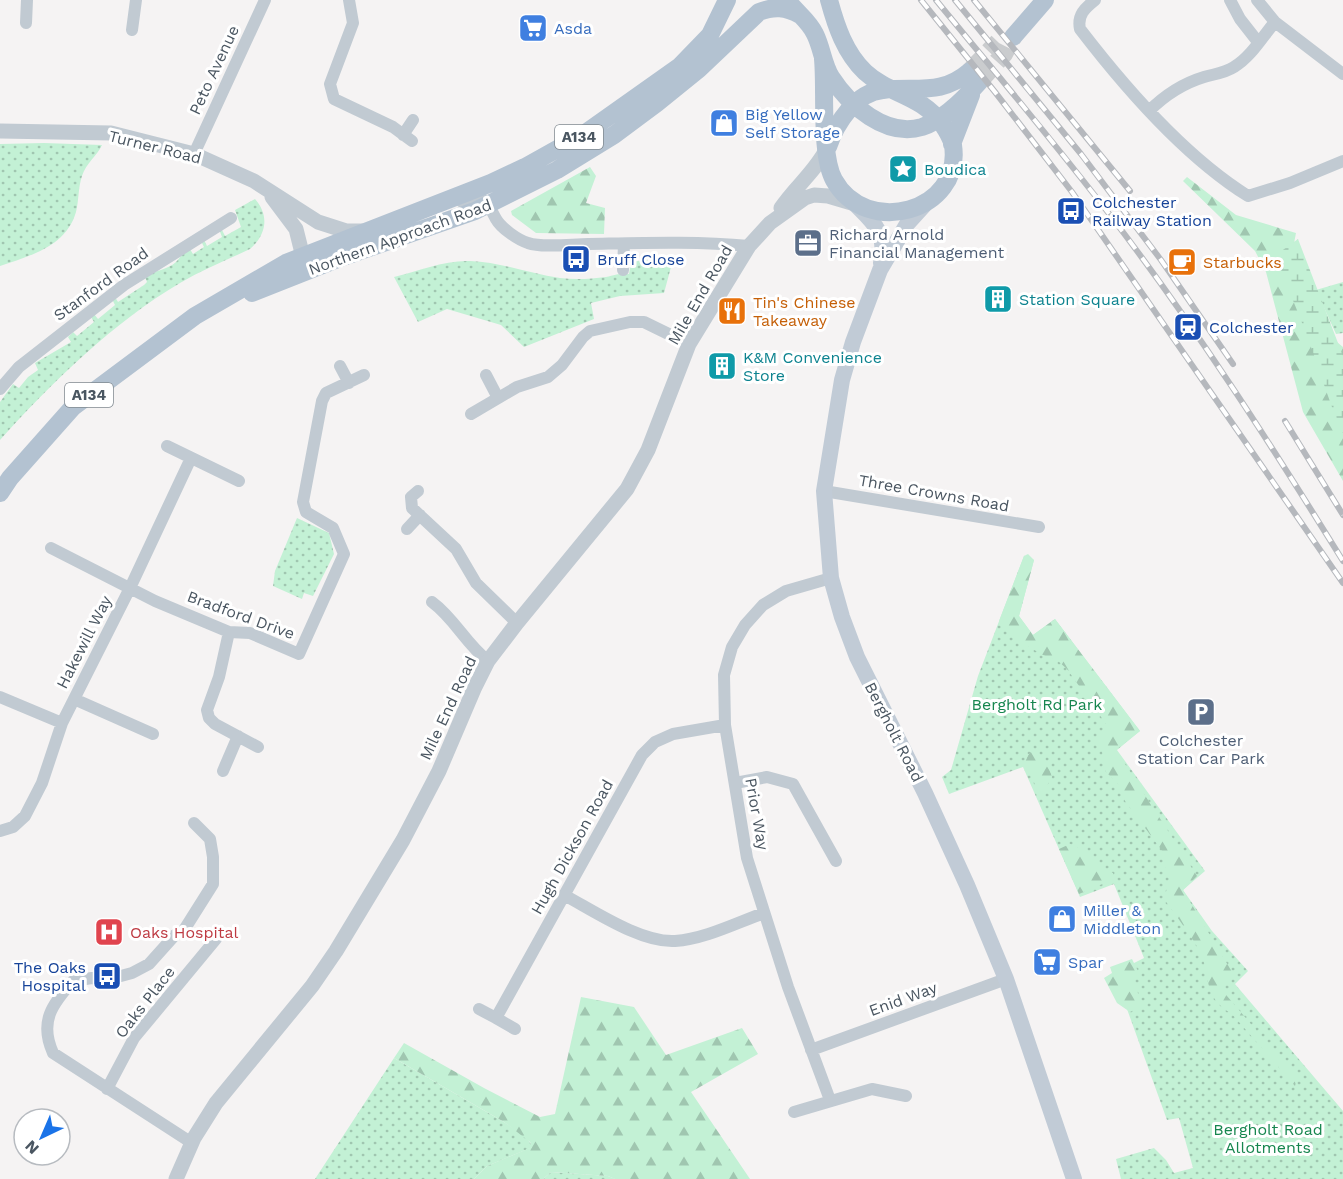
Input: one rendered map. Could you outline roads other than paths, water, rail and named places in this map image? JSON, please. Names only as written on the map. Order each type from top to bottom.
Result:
[{"type":"main road","name":"Northern Approach Road","points":[[195,316],[327,256],[371,231],[516,171],[584,134],[673,72],[698,49],[710,35],[727,0]]},
{"type":"main road","name":"A134","points":[[759,12],[776,0]]},
{"type":"main road","points":[[787,0],[812,29],[823,59],[836,84],[871,118],[897,128],[921,127],[945,130],[962,115],[975,80]]},
{"type":"main road","points":[[823,59],[827,159],[834,180],[855,204],[872,211],[886,213],[903,211],[927,202],[947,181],[952,161],[945,130],[916,100],[874,79],[854,59],[841,38],[829,0]]},
{"type":"main road","points":[[1030,0],[1010,32],[1045,0]]},
{"type":"main road","points":[[759,12],[769,8],[785,8],[800,15]]},
{"type":"main road","name":"Northern Approach Road","points":[[327,256],[351,255],[452,220],[490,205],[557,170],[632,122],[693,74],[759,12]]},
{"type":"main road","points":[[827,148],[840,122],[855,104],[877,91],[944,87],[975,80]]},
{"type":"main road","points":[[945,130],[975,80]]},
{"type":"main road","name":"Bergholt Road","points":[[927,202],[906,224],[880,270],[853,342],[843,380],[824,491],[831,578],[842,618],[857,657],[925,793],[1006,979],[1074,1179]]},
{"type":"main road","name":"Bergholt Road","points":[[855,204],[878,227],[883,248],[880,270]]},
{"type":"main road","name":"A134","points":[[303,257],[327,256]]},
{"type":"main road","name":"Northern Approach Road","points":[[0,493],[10,478],[74,406],[195,316],[286,264],[303,257]]},
{"type":"street","points":[[26,23],[27,0]]},
{"type":"street","points":[[132,30],[140,0]]},
{"type":"street","name":"Peto Avenue","points":[[194,154],[265,0]]},
{"type":"street","points":[[349,0],[353,23],[330,84],[334,99],[377,119],[408,138],[413,120]]},
{"type":"street","points":[[710,35],[721,0]]},
{"type":"street","points":[[1095,0],[1081,13],[1078,21],[1080,29],[1149,111],[1224,181],[1248,196],[1290,183],[1343,161]]},
{"type":"street","points":[[1230,0],[1240,20],[1258,42]]},
{"type":"street","points":[[1257,0],[1275,22],[1343,74]]},
{"type":"street","points":[[1149,111],[1183,84],[1224,72],[1236,66],[1275,22]]},
{"type":"street","name":"Turner Road","points":[[0,130],[111,133],[194,154],[241,174],[318,222],[346,231],[371,231]]},
{"type":"street","name":"Mile End Road","points":[[770,223],[789,196],[818,165],[827,148]]},
{"type":"street","name":"Turner Road","points":[[267,189],[296,229],[303,257]]},
{"type":"street","name":"Mile End Road","points":[[176,1179],[192,1143],[228,1087],[312,986],[336,951],[403,840],[439,771],[488,661],[627,489],[648,450],[689,344],[748,246],[770,223],[798,201],[814,195],[828,196],[855,204]]},
{"type":"street","points":[[428,208],[476,198],[490,205],[496,220],[503,227],[528,243],[676,242],[748,246]]},
{"type":"street","name":"Stanford Road","points":[[0,389],[19,367],[124,285],[231,218]]},
{"type":"street","points":[[318,222],[327,256]]},
{"type":"street","points":[[623,270],[624,244]]},
{"type":"street","points":[[471,414],[517,387],[548,377],[562,365],[582,337],[590,331],[630,322],[644,322],[689,344]]},
{"type":"street","points":[[340,366],[349,383]]},
{"type":"street","name":"Bradford Drive","points":[[51,548],[155,601],[229,632],[250,633],[299,654],[344,554],[333,528],[306,512],[303,502],[322,401],[326,393],[364,375]]},
{"type":"street","points":[[486,375],[498,398]]},
{"type":"street","points":[[167,446],[239,481]]},
{"type":"street","name":"Hakewill Way","points":[[0,831],[13,827],[25,816],[42,783],[62,723],[130,588],[191,458]]},
{"type":"street","points":[[418,491],[411,497],[412,507],[456,549],[478,586],[517,623]]},
{"type":"street","name":"Three Crowns Road","points":[[824,491],[1040,527]]},
{"type":"street","points":[[407,529],[420,515]]},
{"type":"street","name":"Prior Way","points":[[830,1100],[747,858],[725,725],[723,675],[732,648],[745,625],[763,605],[786,591],[831,578]]},
{"type":"street","points":[[432,602],[442,610],[467,643],[488,661]]},
{"type":"street","points":[[229,632],[219,677],[207,710],[209,718],[215,724],[258,747]]},
{"type":"street","points":[[0,697],[62,723]]},
{"type":"street","points":[[74,699],[153,734]]},
{"type":"street","name":"Hugh Dickson Road","points":[[495,1018],[642,755],[656,742],[673,734],[725,725]]},
{"type":"street","points":[[223,771],[238,736]]},
{"type":"street","points":[[735,783],[767,777],[793,784],[836,861]]},
{"type":"street","name":"Oaks Place","points":[[192,1143],[53,1053],[47,1040],[47,1027],[57,999],[73,981],[92,978],[106,980],[132,973],[149,964],[175,935],[184,930],[213,884],[210,839],[194,823]]},
{"type":"street","points":[[564,895],[645,938],[673,941],[693,938],[764,913]]},
{"type":"street","name":"Oaks Place","points":[[107,1089],[134,1038],[216,939]]},
{"type":"street","name":"Enid Way","points":[[812,1050],[1006,979]]},
{"type":"street","points":[[479,1009],[514,1029]]},
{"type":"street","points":[[794,1112],[872,1089],[906,1096]]},
{"type":"tunnel","points":[[979,82],[1004,54],[1013,37]]},
{"type":"tunnel","points":[[970,71],[998,42]]},
{"type":"railway","points":[[921,0],[1072,192],[1343,583]]},
{"type":"railway","points":[[936,0],[1110,215],[1172,299],[1231,385],[1343,561]]},
{"type":"railway","points":[[955,0],[1081,154],[1161,260],[1233,364]]},
{"type":"railway","points":[[974,0],[1130,191]]},
{"type":"railway","points":[[1285,421],[1343,515]]},
{"type":"place","name":"Asda","points":[[533,28]]},
{"type":"place","name":"Big Yellow Self Storage","points":[[724,123]]},
{"type":"place","name":"Boudica","points":[[903,169]]},
{"type":"place","name":"Colchester Railway Station","points":[[1071,211]]},
{"type":"place","name":"Richard Arnold Financial Management","points":[[808,243]]},
{"type":"place","name":"Bruff Close","points":[[576,259]]},
{"type":"place","name":"Starbucks","points":[[1182,262]]},
{"type":"place","name":"Station Square","points":[[998,299]]},
{"type":"place","name":"Tin's Chinese Takeaway","points":[[732,311]]},
{"type":"place","name":"Colchester","points":[[1188,327]]},
{"type":"place","name":"K&M Convenience Store","points":[[722,366]]},
{"type":"place","name":"Colchester Station Car Park","points":[[1201,712]]},
{"type":"place","name":"Miller & Middleton","points":[[1062,919]]},
{"type":"place","name":"Oaks Hospital","points":[[109,932]]},
{"type":"place","name":"Spar","points":[[1047,962]]},
{"type":"place","name":"The Oaks Hospital","points":[[107,976]]},
{"type":"park label","name":"Bergholt Rd Park","points":[[1037,704]]},
{"type":"park label","name":"Bergholt Road Allotments","points":[[1268,1138]]}]
